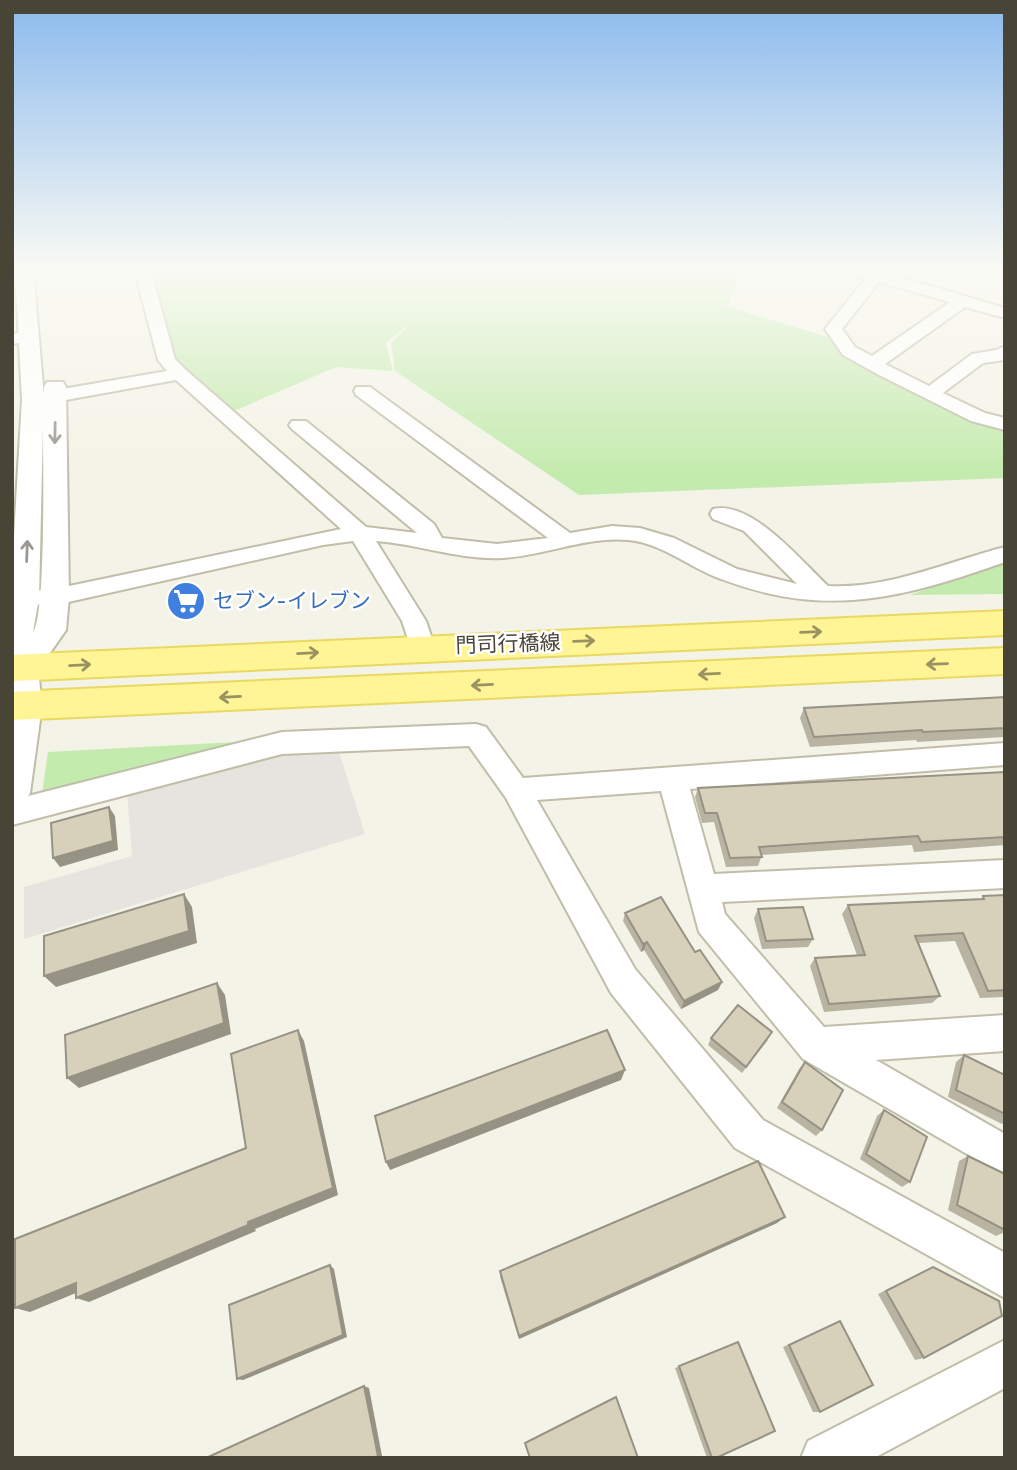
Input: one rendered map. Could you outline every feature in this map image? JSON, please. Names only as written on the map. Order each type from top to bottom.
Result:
[{"type":"main road","name":"門司行橋線","points":[[17,668],[1005,623]]},
{"type":"main road","name":"門司行橋線","points":[[19,706],[1005,661]]},
{"type":"street","points":[[12,793],[19,706],[18,633],[25,598],[50,337]]},
{"type":"street","points":[[161,337],[167,360],[180,374],[360,534],[414,621],[422,648]]},
{"type":"street","points":[[839,337],[849,351],[873,364],[978,417],[1005,424]]},
{"type":"street","points":[[873,364],[908,337]]},
{"type":"street","points":[[17,668],[51,631],[55,597],[45,398],[21,338]]},
{"type":"street","points":[[931,393],[978,358],[1002,355],[1005,351]]},
{"type":"street","points":[[45,398],[180,374]]},
{"type":"street","points":[[363,391],[564,539]]},
{"type":"street","points":[[299,425],[426,529],[435,544]]},
{"type":"street","points":[[721,514],[752,526],[822,594]]},
{"type":"street","points":[[25,598],[55,597],[360,534],[484,551],[517,550],[593,533],[629,533],[662,542],[716,569],[758,584],[804,594],[855,595],[900,588],[1005,554]]},
{"type":"street","points":[[12,813],[282,743],[476,735],[516,790],[622,981],[749,1134],[1005,1277]]},
{"type":"street","points":[[516,790],[1005,754]]},
{"type":"street","points":[[672,777],[711,921],[816,1046],[1005,1156]]},
{"type":"street","points":[[703,889],[1005,874]]},
{"type":"street","points":[[816,1046],[1005,1033]]},
{"type":"street","points":[[825,1458],[1004,1366]]},
{"type":"green space","points":[[161,337],[394,337],[386,343],[393,371],[336,367],[227,414],[167,360]]},
{"type":"green space","points":[[397,337],[827,337],[838,340],[849,351],[1005,424],[1005,478],[579,495],[395,371],[391,343]]},
{"type":"green space","points":[[1005,560],[1005,594],[910,595],[998,563]]},
{"type":"green space","points":[[255,741],[41,801],[48,752]]},
{"type":"shaded area","points":[[338,749],[365,834],[24,939],[24,887],[132,856],[127,793],[282,750]]},
{"type":"building","points":[[1005,697],[1005,728],[814,737],[804,708]]},
{"type":"building","points":[[1005,772],[1005,837],[921,842],[918,836],[759,847],[762,857],[730,858],[717,813],[705,813],[698,788]]},
{"type":"building","points":[[109,807],[113,841],[53,858],[51,823]]},
{"type":"building","points":[[184,894],[189,931],[44,976],[44,936]]},
{"type":"building","points":[[1005,895],[1005,990],[988,991],[963,933],[915,936],[940,996],[829,1004],[815,958],[865,955],[848,905],[984,899],[983,896]]},
{"type":"building","points":[[661,897],[695,952],[700,950],[722,982],[684,1001],[647,942],[643,944],[625,913]]},
{"type":"building","points":[[803,907],[813,939],[766,941],[758,909]]},
{"type":"building","points":[[217,983],[224,1023],[67,1078],[65,1035]]},
{"type":"building","points":[[738,1005],[772,1032],[746,1067],[711,1038]]},
{"type":"building","points":[[298,1030],[333,1188],[248,1222],[248,1225],[76,1298],[76,1283],[15,1308],[15,1239],[246,1148],[231,1054]]},
{"type":"building","points":[[607,1030],[625,1070],[386,1162],[375,1116]]},
{"type":"building","points":[[964,1055],[1005,1075],[1005,1114],[956,1090]]},
{"type":"building","points":[[805,1062],[843,1090],[822,1130],[782,1102]]},
{"type":"building","points":[[884,1110],[927,1137],[910,1182],[866,1154]]},
{"type":"building","points":[[968,1156],[1005,1174],[1005,1230],[957,1205]]},
{"type":"building","points":[[758,1161],[785,1217],[519,1336],[500,1271]]},
{"type":"building","points":[[330,1265],[343,1335],[237,1379],[229,1305]]},
{"type":"building","points":[[933,1267],[999,1301],[1002,1316],[924,1358],[886,1291]]},
{"type":"building","points":[[840,1321],[873,1385],[820,1412],[789,1345]]},
{"type":"building","points":[[738,1342],[775,1431],[712,1458],[679,1366]]},
{"type":"building","points":[[364,1386],[378,1456],[374,1458],[206,1458]]},
{"type":"building","points":[[616,1397],[638,1458],[530,1458],[525,1443]]},
{"type":"place","name":"セブン-イレブン","points":[[186,601]]}]
